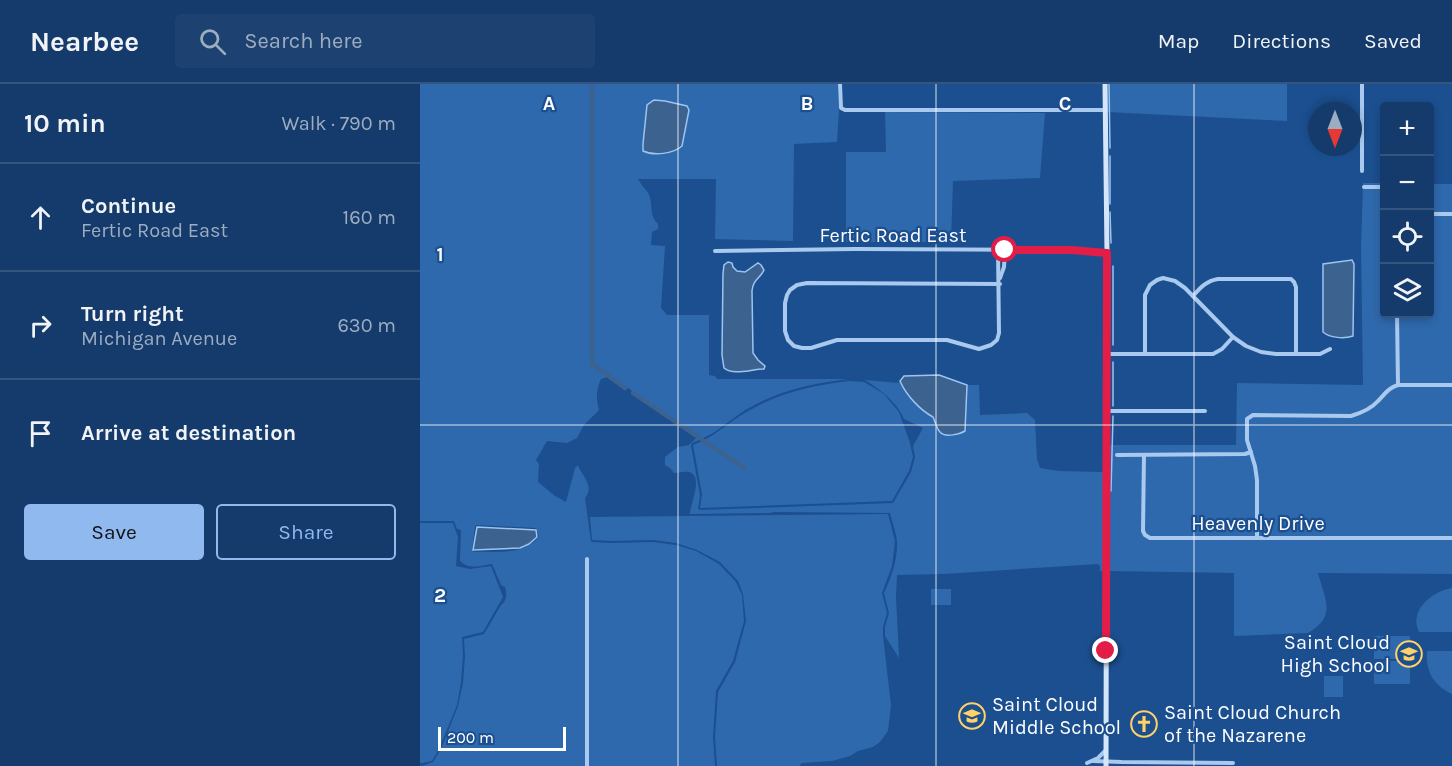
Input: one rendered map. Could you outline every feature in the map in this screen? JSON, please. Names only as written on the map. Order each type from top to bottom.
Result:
[{"type":"street","points":[[840,84],[841,108],[845,110],[1105,110]]},
{"type":"street","points":[[1105,84],[1106,764]]},
{"type":"street","points":[[1362,84],[1362,171]]},
{"type":"street","points":[[1364,187],[1380,187]]},
{"type":"street","points":[[1434,214],[1452,214]]},
{"type":"street","points":[[998,250],[1000,278],[1000,284],[999,333],[997,340],[986,348],[979,349],[947,340],[837,340],[811,348],[802,348],[794,346],[788,340],[785,303],[790,290],[797,285],[807,283],[1000,284]]},
{"type":"street","points":[[1000,278],[1004,267],[1005,250]]},
{"type":"street","name":"Fertic Road East","points":[[715,251],[1071,250],[1107,253]]},
{"type":"street","points":[[1145,354],[1145,296],[1150,285],[1160,279],[1171,279],[1185,288],[1233,337],[1246,346],[1261,352],[1296,354],[1320,354],[1330,349]]},
{"type":"street","points":[[1193,296],[1211,280],[1291,279],[1296,288],[1296,354]]},
{"type":"street","points":[[1397,318],[1398,385]]},
{"type":"street","points":[[1107,354],[1213,354],[1222,349],[1233,337]]},
{"type":"street","points":[[1257,538],[1257,480],[1247,440],[1247,419],[1249,417],[1351,416],[1368,410],[1377,404],[1386,391],[1398,385],[1452,385]]},
{"type":"street","points":[[1106,411],[1205,411]]},
{"type":"street","points":[[1117,455],[1245,454],[1251,452]]},
{"type":"street","name":"Heavenly Drive","points":[[1144,455],[1143,531],[1149,538],[1452,538]]},
{"type":"street","points":[[587,559],[587,766]]},
{"type":"street","points":[[1093,763],[1106,750]]},
{"type":"street","points":[[1093,763],[1233,763]]},
{"type":"shaded area","points":[[420,84],[838,84],[837,142],[794,144],[793,241],[715,239],[716,179],[638,179],[649,195],[653,217],[658,224],[658,229],[652,232],[651,245],[665,246],[661,308],[667,315],[709,315],[709,375],[717,379],[848,379],[810,385],[774,396],[692,443],[700,495],[698,509],[893,503],[911,472],[915,457],[913,446],[923,428],[904,419],[888,397],[865,380],[898,383],[900,381],[913,401],[933,417],[943,434],[965,431],[967,385],[979,385],[980,415],[1027,413],[1035,420],[1037,459],[1040,468],[1059,471],[1104,472],[1103,571],[1100,571],[1098,564],[897,575],[899,658],[885,636],[889,613],[884,593],[897,548],[890,513],[690,514],[695,479],[689,472],[674,473],[665,465],[665,457],[678,447],[689,445],[697,437],[611,376],[601,379],[597,394],[599,410],[584,425],[577,438],[567,443],[547,441],[536,460],[539,464],[538,482],[566,502],[575,468],[578,465],[589,489],[585,498],[591,542],[653,542],[676,545],[696,551],[719,564],[736,582],[742,595],[744,621],[733,661],[716,691],[713,737],[715,766],[422,766],[433,762],[441,749],[458,706],[463,683],[464,639],[484,634],[506,594],[505,587],[501,585],[492,564],[471,566],[460,561],[461,530],[457,529],[454,521],[420,521]],"holes":[[[647,105],[687,106],[682,146],[658,153],[643,151]],[[476,525],[536,528],[539,537],[533,543],[517,550],[474,552],[472,550]]]},
{"type":"shaded area","points":[[1107,84],[1287,84],[1287,121],[1107,112]]},
{"type":"shaded area","points":[[654,100],[687,106],[689,110],[682,146],[674,151],[658,154],[643,151],[647,105]]},
{"type":"shaded area","points":[[885,112],[1045,113],[1040,178],[953,181],[951,242],[846,242],[846,152],[886,152]]},
{"type":"shaded area","points":[[1363,183],[1380,183],[1380,318],[1434,318],[1434,184],[1452,184],[1452,574],[1318,573],[1325,598],[1326,613],[1317,627],[1308,633],[1234,636],[1234,573],[1108,571],[1108,445],[1236,445],[1237,383],[1363,385],[1361,246]]},
{"type":"shaded area","points":[[1352,260],[1354,264],[1353,336],[1333,337],[1323,332],[1323,264]]},
{"type":"shaded area","points":[[728,262],[732,263],[737,271],[745,272],[758,263],[764,270],[752,291],[753,353],[765,366],[764,369],[733,372],[724,368],[722,355],[723,274],[724,265]]},
{"type":"shaded area","points":[[939,375],[967,385],[965,431],[963,432],[942,434],[933,417],[914,402],[900,381],[904,376]]},
{"type":"shaded area","points":[[849,381],[864,382],[884,394],[899,412],[913,457],[909,471],[892,501],[700,508],[702,494],[693,445],[775,398],[811,387]]},
{"type":"shaded area","points":[[888,514],[895,541],[892,566],[882,593],[887,613],[883,636],[891,705],[888,731],[873,747],[832,761],[802,763],[799,766],[717,766],[715,737],[718,692],[735,662],[746,621],[743,594],[738,581],[720,562],[697,550],[676,543],[653,540],[592,540],[590,517]]},
{"type":"shaded area","points":[[420,523],[453,523],[458,537],[456,566],[470,569],[491,566],[503,597],[483,632],[462,637],[463,656],[457,705],[432,761],[422,763],[420,763]]},
{"type":"shaded area","points":[[477,527],[536,530],[537,537],[520,548],[473,550]]},
{"type":"shaded area","points":[[1452,588],[1452,632],[1419,632],[1416,624],[1417,616],[1424,603],[1437,593]]},
{"type":"shaded area","points":[[931,589],[951,589],[951,605],[931,605]]},
{"type":"shaded area","points":[[1374,636],[1410,636],[1410,659],[1374,659]]},
{"type":"shaded area","points":[[1427,651],[1452,651],[1452,694],[1440,687],[1432,677],[1429,671]]},
{"type":"shaded area","points":[[1374,661],[1410,661],[1410,684],[1374,684]]},
{"type":"shaded area","points":[[1324,676],[1343,676],[1343,697],[1324,697]]},
{"type":"waterway","points":[[592,84],[592,364],[625,388]]},
{"type":"waterway","points":[[1109,84],[1110,148]]},
{"type":"waterway","points":[[1110,156],[1110,204]]},
{"type":"waterway","points":[[1110,212],[1111,243]]},
{"type":"waterway","points":[[1113,266],[1113,345]]},
{"type":"waterway","points":[[1113,362],[1113,406]]},
{"type":"waterway","points":[[633,393],[744,468]]},
{"type":"waterway","points":[[1111,491],[1113,416]]},
{"type":"place","name":"Saint Cloud High School","points":[[1409,654]]},
{"type":"place","name":"Saint Cloud Middle School","points":[[972,716]]},
{"type":"place","name":"Saint Cloud Church of the Nazarene","points":[[1144,724]]},
{"type":"route","points":[[1005,250],[1071,250],[1107,253],[1106,651]]}]
